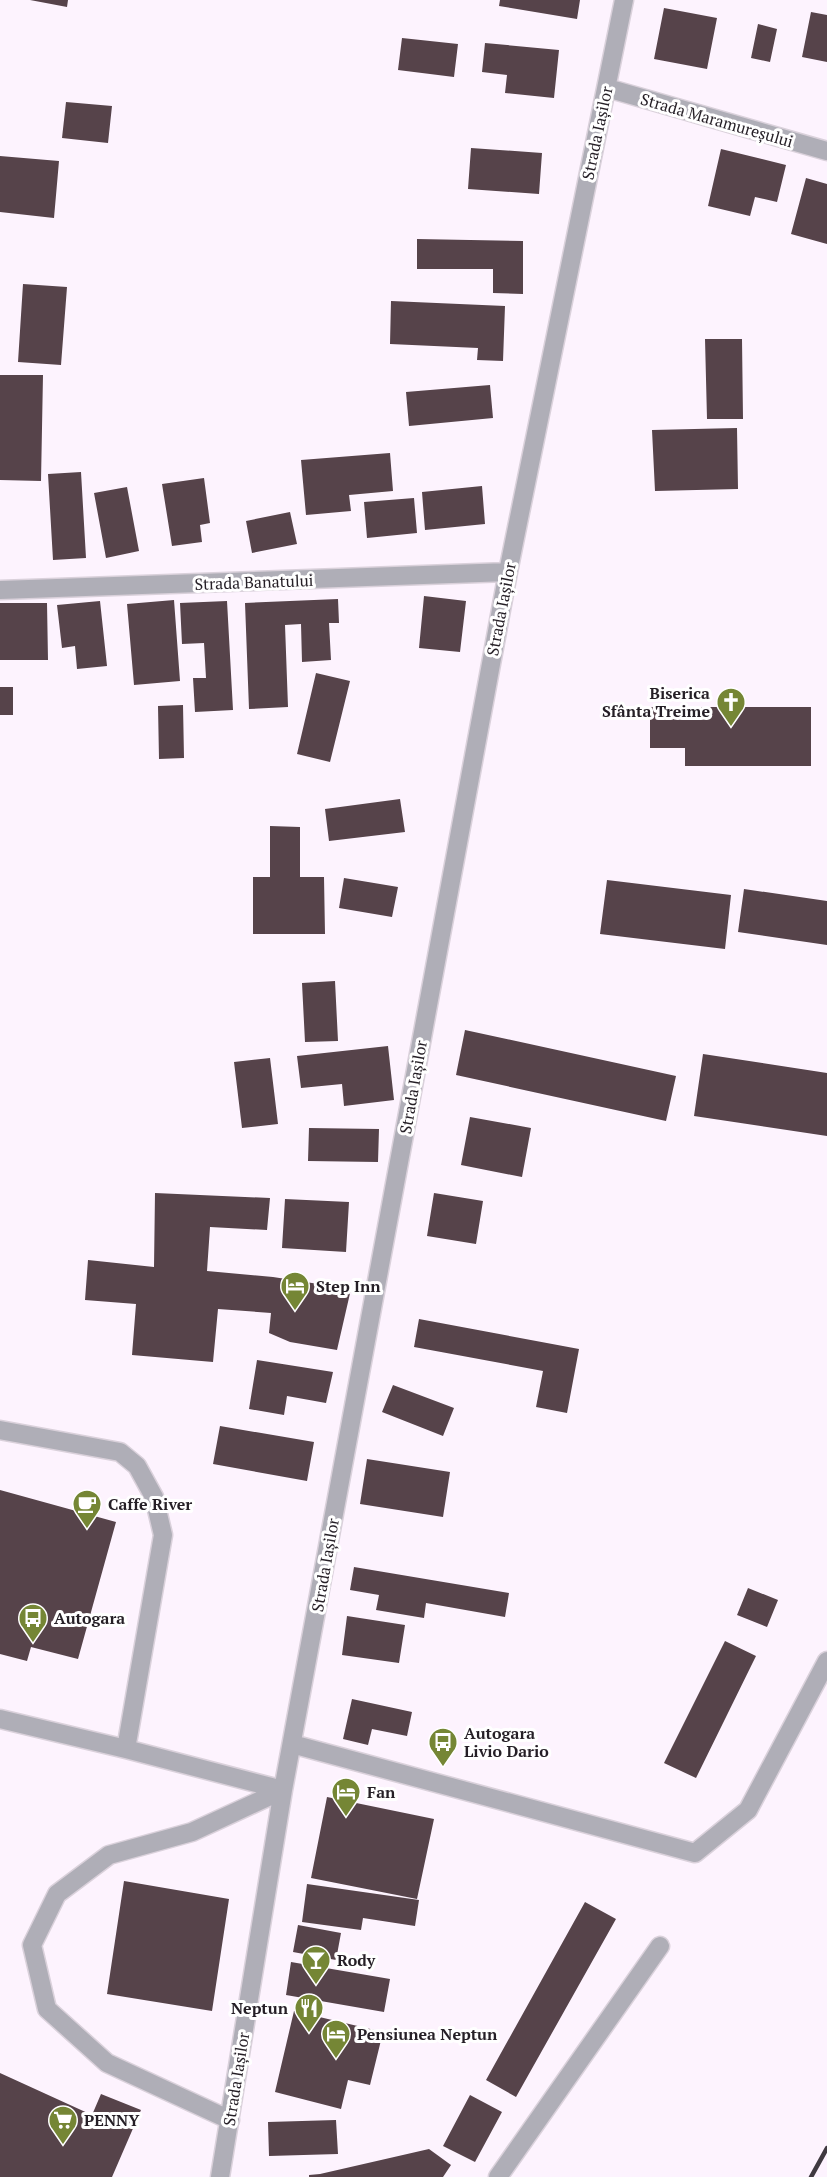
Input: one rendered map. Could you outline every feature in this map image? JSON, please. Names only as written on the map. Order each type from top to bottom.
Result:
[{"type":"street","name":"Strada Iașilor","points":[[220,2177],[283,1790],[508,572],[624,0]]},
{"type":"street","name":"Strada Maramureșului","points":[[607,88],[827,152]]},
{"type":"street","name":"Strada Banatului","points":[[0,590],[508,572]]},
{"type":"street","points":[[0,1430],[120,1452],[137,1466],[154,1497],[163,1535],[126,1749]]},
{"type":"street","points":[[292,1744],[695,1853],[748,1810],[827,1661]]},
{"type":"street","points":[[0,1719],[283,1790]]},
{"type":"street","points":[[230,2120],[107,2063],[47,2010],[32,1945],[57,1894],[110,1855],[192,1832],[283,1790]]},
{"type":"street","points":[[498,2177],[660,1946]]},
{"type":"building","points":[[30,0],[68,0],[67,7]]},
{"type":"building","points":[[500,0],[580,0],[577,19],[499,6]]},
{"type":"building","points":[[664,8],[717,18],[707,69],[654,59]]},
{"type":"building","points":[[811,12],[827,15],[827,62],[802,57]]},
{"type":"building","points":[[758,24],[777,29],[770,62],[751,58]]},
{"type":"building","points":[[402,38],[458,44],[454,77],[398,70]]},
{"type":"building","points":[[485,43],[559,50],[554,98],[505,93],[507,75],[482,72]]},
{"type":"building","points":[[66,102],[112,106],[108,143],[62,138]]},
{"type":"building","points":[[471,148],[542,153],[539,194],[468,189]]},
{"type":"building","points":[[721,149],[786,165],[777,202],[755,197],[750,216],[708,206]]},
{"type":"building","points":[[0,156],[59,161],[54,218],[0,212]]},
{"type":"building","points":[[806,178],[827,184],[827,244],[791,234]]},
{"type":"building","points":[[417,239],[523,241],[523,294],[493,293],[493,269],[417,269]]},
{"type":"building","points":[[23,284],[67,287],[61,365],[18,362]]},
{"type":"building","points":[[391,301],[505,306],[503,361],[477,360],[478,348],[390,344]]},
{"type":"building","points":[[705,339],[742,339],[743,419],[707,419]]},
{"type":"building","points":[[0,375],[43,375],[41,481],[0,480]]},
{"type":"building","points":[[490,385],[493,418],[409,426],[406,392]]},
{"type":"building","points":[[737,428],[738,489],[655,491],[652,430]]},
{"type":"building","points":[[390,453],[393,491],[349,495],[351,511],[306,515],[301,460]]},
{"type":"building","points":[[81,472],[86,558],[53,560],[48,474]]},
{"type":"building","points":[[204,478],[210,523],[200,525],[202,542],[172,546],[162,484]]},
{"type":"building","points":[[482,486],[485,524],[425,530],[422,492]]},
{"type":"building","points":[[127,487],[139,551],[106,558],[94,493]]},
{"type":"building","points":[[414,498],[417,533],[367,538],[364,502]]},
{"type":"building","points":[[290,512],[297,544],[252,553],[246,521]]},
{"type":"building","points":[[424,596],[466,601],[460,652],[419,648]]},
{"type":"building","points":[[338,599],[339,623],[329,623],[331,660],[302,662],[301,624],[285,625],[288,707],[249,709],[245,603]]},
{"type":"building","points":[[174,600],[180,681],[134,685],[127,604]]},
{"type":"building","points":[[100,601],[107,666],[77,669],[75,646],[62,648],[57,605]]},
{"type":"building","points":[[227,601],[233,710],[195,712],[193,678],[206,678],[204,643],[182,644],[180,603]]},
{"type":"building","points":[[0,603],[47,603],[48,660],[0,660]]},
{"type":"building","points":[[316,673],[350,681],[330,762],[297,754]]},
{"type":"building","points":[[0,687],[13,687],[13,715],[0,715]]},
{"type":"building","points":[[183,705],[184,758],[159,759],[158,706]]},
{"type":"building","name":"Biserica Sfânta Treime","points":[[650,707],[811,707],[811,766],[685,766],[685,748],[650,748]]},
{"type":"building","points":[[400,799],[405,832],[329,841],[325,809]]},
{"type":"building","points":[[270,826],[300,827],[300,877],[324,877],[325,934],[253,934],[253,877],[270,877]]},
{"type":"building","points":[[344,878],[398,887],[392,917],[339,908]]},
{"type":"building","points":[[607,880],[731,895],[725,949],[600,934]]},
{"type":"building","points":[[744,889],[827,901],[827,945],[738,932]]},
{"type":"building","points":[[335,981],[338,1041],[305,1042],[302,983]]},
{"type":"building","points":[[465,1030],[676,1076],[666,1121],[456,1075]]},
{"type":"building","points":[[388,1046],[394,1100],[344,1106],[342,1084],[301,1088],[297,1056]]},
{"type":"building","points":[[703,1054],[827,1073],[827,1136],[694,1116]]},
{"type":"building","points":[[270,1058],[278,1124],[242,1128],[234,1062]]},
{"type":"building","points":[[470,1117],[531,1128],[522,1177],[461,1165]]},
{"type":"building","points":[[309,1128],[379,1129],[378,1162],[308,1161]]},
{"type":"building","name":"Step Inn","points":[[155,1193],[270,1198],[267,1230],[210,1227],[207,1271],[273,1277],[351,1289],[337,1350],[290,1342],[269,1333],[271,1313],[218,1309],[213,1362],[132,1355],[136,1304],[85,1300],[88,1260],[154,1267]]},
{"type":"building","points":[[434,1193],[483,1201],[476,1244],[427,1236]]},
{"type":"building","points":[[285,1199],[349,1202],[346,1252],[282,1248]]},
{"type":"building","points":[[419,1319],[579,1349],[567,1413],[536,1407],[543,1371],[414,1347]]},
{"type":"building","points":[[257,1360],[333,1372],[326,1403],[287,1396],[284,1415],[249,1409]]},
{"type":"building","points":[[393,1385],[454,1408],[443,1436],[382,1412]]},
{"type":"building","points":[[220,1426],[314,1442],[307,1481],[213,1464]]},
{"type":"building","points":[[367,1459],[450,1472],[443,1517],[360,1504]]},
{"type":"building","points":[[0,1490],[116,1522],[78,1659],[31,1647],[27,1661],[0,1654]]},
{"type":"building","points":[[354,1567],[509,1593],[505,1617],[426,1603],[424,1618],[376,1610],[379,1595],[350,1590]]},
{"type":"building","points":[[748,1588],[778,1600],[767,1627],[737,1615]]},
{"type":"building","points":[[347,1616],[405,1625],[399,1663],[342,1655]]},
{"type":"building","points":[[725,1641],[756,1656],[696,1778],[664,1763]]},
{"type":"building","points":[[352,1699],[412,1712],[407,1736],[372,1729],[368,1745],[343,1739]]},
{"type":"building","points":[[327,1797],[434,1819],[417,1899],[311,1878]]},
{"type":"building","points":[[124,1881],[229,1899],[212,2011],[107,1994]]},
{"type":"building","points":[[307,1884],[419,1900],[415,1926],[363,1918],[361,1930],[302,1922]]},
{"type":"building","points":[[585,1902],[616,1919],[516,2097],[486,2080]]},
{"type":"building","points":[[298,1925],[341,1933],[336,1960],[293,1952]]},
{"type":"building","points":[[291,1962],[390,1979],[384,2012],[286,1995]]},
{"type":"building","points":[[294,2011],[383,2032],[370,2085],[348,2080],[341,2109],[275,2092]]},
{"type":"building","name":"PENNY","points":[[0,2073],[92,2115],[101,2094],[141,2110],[112,2177],[0,2177]]},
{"type":"building","points":[[470,2095],[502,2112],[475,2162],[443,2146]]},
{"type":"building","points":[[336,2120],[338,2154],[269,2156],[268,2122]]},
{"type":"building","points":[[429,2149],[451,2165],[443,2177],[309,2177],[309,2175]]},
{"type":"railway","points":[[811,2177],[827,2148]]},
{"type":"place","name":"Biserica Sfânta Treime","points":[[731,728]]},
{"type":"place","name":"Step Inn","points":[[295,1312]]},
{"type":"place","name":"Caffe River","points":[[87,1530]]},
{"type":"place","name":"Autogara","points":[[33,1644]]},
{"type":"place","name":"Autogara Livio Dario","points":[[443,1768]]},
{"type":"place","name":"Fan","points":[[346,1818]]},
{"type":"place","name":"Rody","points":[[316,1986]]},
{"type":"place","name":"Neptun","points":[[309,2034]]},
{"type":"place","name":"Pensiunea Neptun","points":[[336,2060]]},
{"type":"place","name":"PENNY","points":[[63,2146]]}]
